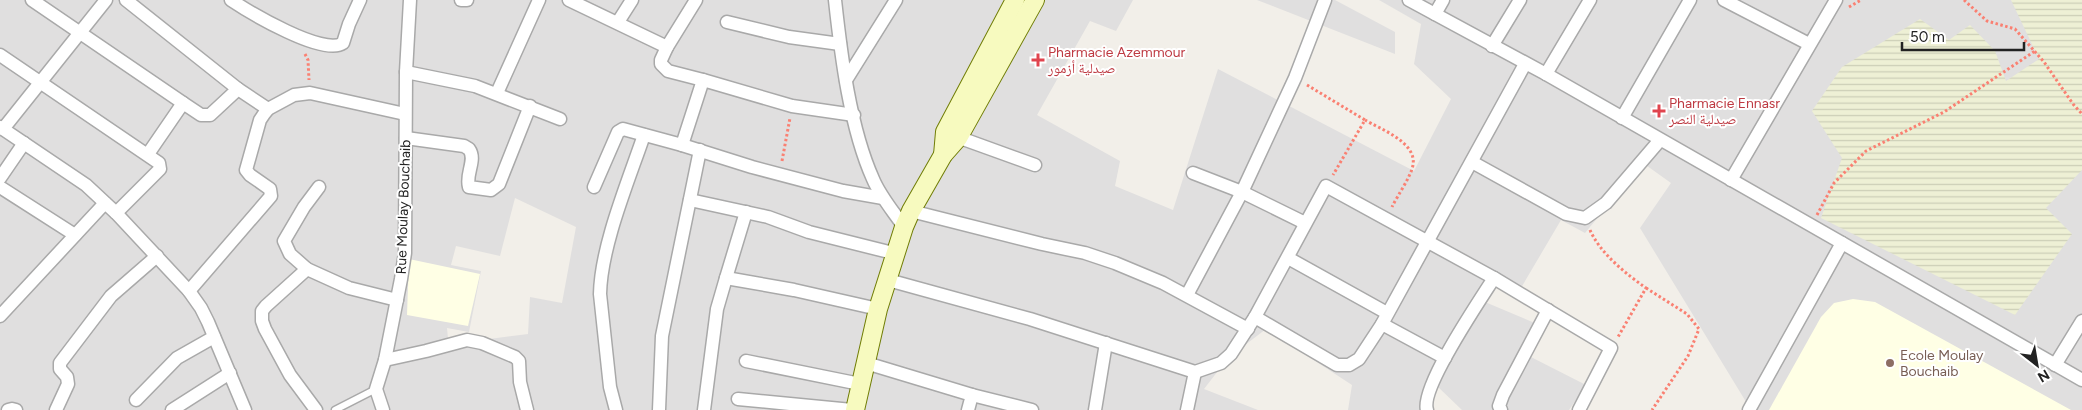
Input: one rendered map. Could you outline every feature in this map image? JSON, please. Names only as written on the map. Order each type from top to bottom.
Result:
[{"type":"main road","points":[[854,410],[878,309],[908,219],[943,155],[1015,0]]},
{"type":"main road","points":[[952,135],[1035,0]]},
{"type":"street","points":[[32,0],[201,115],[210,115],[238,89]]},
{"type":"street","points":[[106,0],[42,82],[2,128],[66,170],[106,203],[189,291],[201,308],[245,410]]},
{"type":"street","points":[[126,0],[238,89],[268,109]]},
{"type":"street","points":[[232,0],[295,36],[315,42],[340,45],[343,43],[360,0]]},
{"type":"street","name":"Rue Moulay Bouchaib","points":[[376,389],[385,360],[404,254],[405,114],[410,0]]},
{"type":"street","points":[[461,0],[467,0]]},
{"type":"street","points":[[497,93],[538,0]]},
{"type":"street","points":[[569,0],[667,47]]},
{"type":"street","points":[[618,22],[632,0]]},
{"type":"street","points":[[696,0],[660,60],[664,69],[792,106],[854,115]]},
{"type":"street","points":[[835,0],[846,80],[862,151],[873,180],[883,198],[908,219],[1085,253],[1115,263],[1187,295],[1248,329]]},
{"type":"street","points":[[846,80],[896,0]]},
{"type":"street","points":[[1187,295],[1242,192],[1295,78],[1325,0]]},
{"type":"street","points":[[1409,0],[1546,74],[2082,380]]},
{"type":"street","points":[[1435,14],[1443,0]]},
{"type":"street","points":[[1492,46],[1520,0]]},
{"type":"street","points":[[1546,74],[1590,0]]},
{"type":"street","points":[[1622,118],[1690,0]]},
{"type":"street","points":[[1724,0],[1809,44]]},
{"type":"street","points":[[1731,180],[1836,0]]},
{"type":"street","points":[[727,22],[789,37],[840,44]]},
{"type":"street","points":[[0,55],[159,162],[160,169],[116,213]]},
{"type":"street","points":[[1255,317],[1337,365],[1349,365],[1359,359],[1428,242],[1525,64]]},
{"type":"street","points":[[406,72],[453,80],[497,93],[560,119]]},
{"type":"street","points":[[682,145],[703,80]]},
{"type":"street","points":[[189,291],[271,196],[270,188],[247,173],[246,168],[260,120],[268,109],[294,95],[310,93],[405,114]]},
{"type":"street","points":[[148,154],[183,103]]},
{"type":"street","points":[[406,138],[464,146],[469,149],[472,158],[468,181],[469,187],[492,190],[499,184],[530,106]]},
{"type":"street","points":[[594,187],[620,130],[626,129],[780,174],[883,198]]},
{"type":"street","points":[[616,410],[610,387],[600,294],[601,280],[614,226],[644,135]]},
{"type":"street","points":[[952,135],[1035,165]]},
{"type":"street","points":[[1472,162],[1566,214],[1585,218],[1606,203],[1660,140]]},
{"type":"street","points":[[0,178],[24,143]]},
{"type":"street","points":[[660,410],[662,336],[700,150]]},
{"type":"street","points":[[1193,173],[1242,192],[1305,224]]},
{"type":"street","points":[[888,280],[1030,319],[1195,372],[1221,363],[1231,354],[1255,317],[1326,186],[1494,278],[1611,348],[1579,410]]},
{"type":"street","points":[[319,187],[304,207],[284,241],[290,254],[308,268],[349,288],[397,300]]},
{"type":"street","points":[[0,188],[75,235]]},
{"type":"street","points":[[690,200],[768,217],[809,232],[897,254]]},
{"type":"street","points":[[0,316],[106,203]]},
{"type":"street","points":[[704,410],[717,309],[746,212]]},
{"type":"street","points":[[1749,410],[1842,243]]},
{"type":"street","points":[[56,410],[68,384],[67,378],[60,369],[60,363],[111,296],[157,256]]},
{"type":"street","points":[[1288,258],[1445,358]]},
{"type":"street","points":[[308,268],[266,306],[262,311],[262,321],[282,362],[316,410]]},
{"type":"street","points":[[726,278],[794,290],[878,309]]},
{"type":"street","points":[[1427,410],[1429,392],[1445,358],[1494,278]]},
{"type":"street","points":[[1501,410],[1499,406],[1503,395],[1548,310]]},
{"type":"street","points":[[2055,365],[2082,321]]},
{"type":"street","points":[[136,400],[177,358],[214,337]]},
{"type":"street","points":[[385,360],[467,340],[482,343],[515,357],[519,361],[520,382],[527,410]]},
{"type":"street","points":[[1095,410],[1106,343]]},
{"type":"street","points":[[746,360],[860,384]]},
{"type":"street","points":[[866,362],[972,395],[1032,410]]},
{"type":"street","points":[[1187,410],[1195,372]]},
{"type":"street","points":[[172,410],[230,373]]},
{"type":"street","points":[[376,389],[384,410]]},
{"type":"street","points":[[968,410],[972,395]]},
{"type":"street","points":[[738,399],[854,410]]},
{"type":"street","points":[[8,410],[12,408],[16,410]]},
{"type":"lane","points":[[335,410],[376,389]]},
{"type":"path","points":[[1964,0],[1987,21],[2015,29],[2035,51],[2082,114]]},
{"type":"path","points":[[295,36],[308,60],[310,93]]},
{"type":"path","points":[[1811,226],[1834,183],[1866,150],[1944,112],[2035,51]]},
{"type":"path","points":[[1295,78],[1403,143],[1412,158],[1413,166],[1386,219]]},
{"type":"path","points":[[780,174],[792,106]]},
{"type":"path","points":[[1326,186],[1365,120]]},
{"type":"path","points":[[1585,218],[1590,232],[1598,244],[1636,281],[1687,314],[1699,329],[1688,356],[1652,410]]},
{"type":"path","points":[[1611,348],[1646,288]]},
{"type":"shaded area","points":[[0,0],[1133,0],[1116,31],[1090,21],[1037,115],[1120,161],[1115,186],[1173,210],[1218,69],[1414,171],[1451,99],[1414,64],[1421,24],[1379,0],[2082,0],[2082,410],[1751,410],[1640,228],[1671,183],[1643,163],[1585,233],[1561,220],[1518,293],[1496,281],[1485,302],[1542,326],[1527,355],[1586,385],[1569,410],[1462,410],[1437,386],[1422,410],[1348,410],[1352,385],[1266,329],[1228,358],[1204,389],[1258,410],[0,410]],"holes":[[[515,198],[576,227],[562,303],[530,297],[528,334],[474,341],[449,349],[447,328],[469,332],[481,271],[451,265],[456,246],[500,256]]]},
{"type":"shaded area","points":[[1257,0],[1335,0],[1395,32],[1395,54]]},
{"type":"shaded area","points":[[2011,0],[2082,0],[2082,170],[2046,208],[2072,234],[2015,315],[1821,218],[1842,158],[1812,111],[1842,67],[1920,19],[1949,40],[1970,25],[1995,51],[2006,81],[2039,59]]},
{"type":"shaded area","points":[[409,259],[480,274],[468,326],[407,315]]},
{"type":"shaded area","name":"Ecole Moulay Bouchaib","points":[[1853,299],[1875,302],[2071,410],[1769,410],[1821,317],[1834,303]]},
{"type":"place","name":"Pharmacie Azemmour صيدلية أزمور","points":[[1038,60]]},
{"type":"place","name":"Pharmacie Ennasr صيدلية النصر","points":[[1659,111]]},
{"type":"place","name":"Ecole Moulay Bouchaib","points":[[1890,363]]}]
